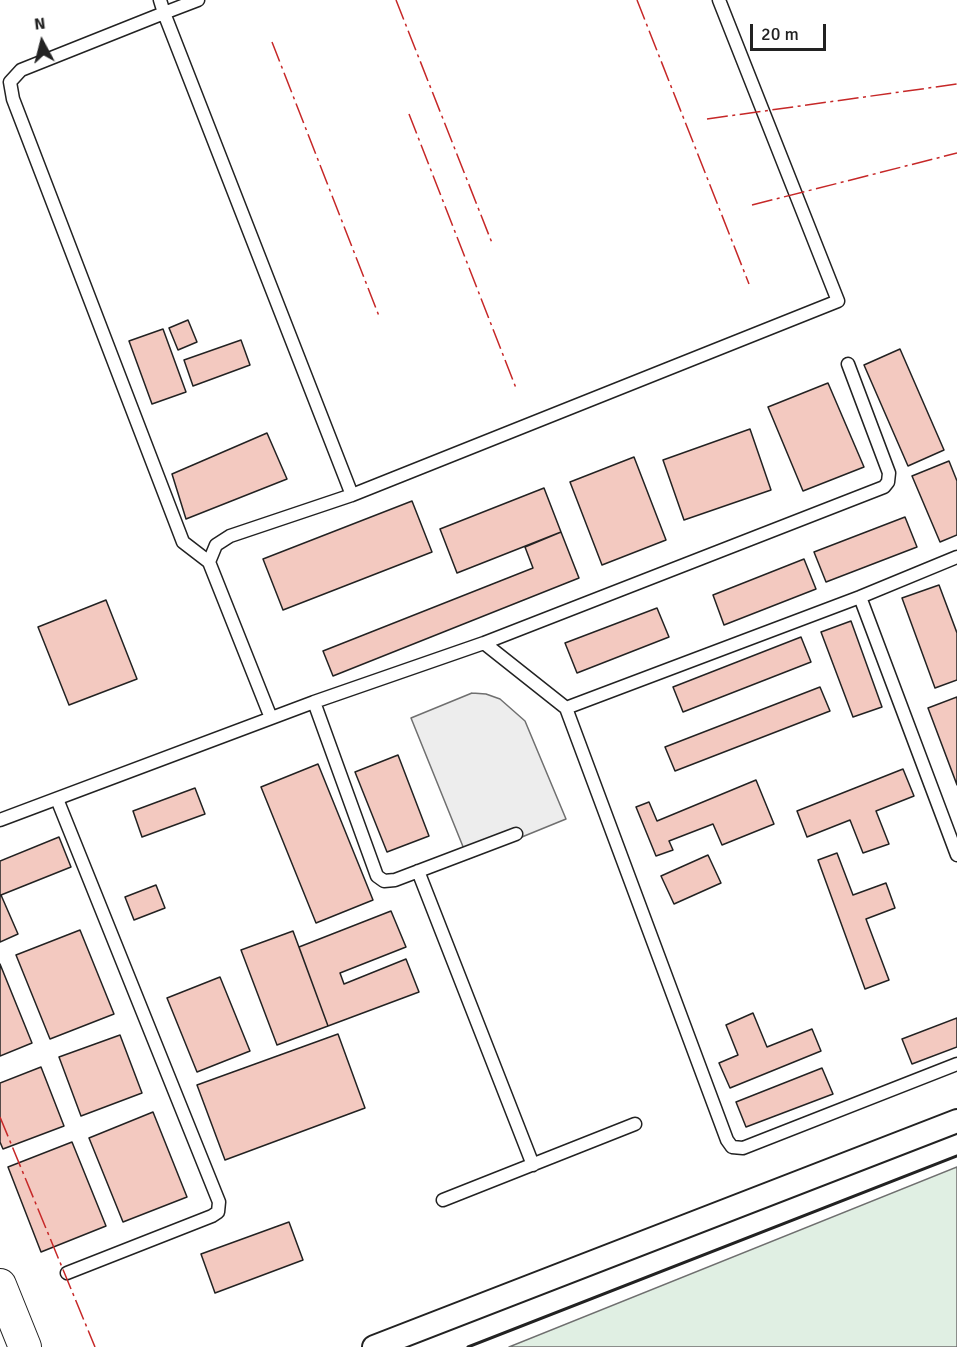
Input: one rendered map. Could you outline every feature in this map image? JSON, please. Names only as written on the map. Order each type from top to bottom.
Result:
[{"type":"main road","points":[[0,1285],[25,1347]]},
{"type":"street","points":[[374,1347],[957,1121]]},
{"type":"lane","points":[[160,0],[352,495]]},
{"type":"lane","points":[[198,0],[21,70],[10,82],[13,99],[183,542],[209,562],[271,718]]},
{"type":"lane","points":[[209,562],[216,545],[230,536],[352,495],[838,301],[719,0]]},
{"type":"lane","points":[[0,820],[314,702],[483,643],[884,487],[888,482],[889,473],[848,364]]},
{"type":"lane","points":[[566,708],[860,597],[957,557]]},
{"type":"lane","points":[[860,597],[957,855]]},
{"type":"lane","points":[[483,643],[566,708],[722,1129],[732,1147],[743,1148],[957,1064]]},
{"type":"lane","points":[[314,702],[377,876],[384,881],[395,880],[516,834]]},
{"type":"lane","points":[[57,799],[219,1202],[218,1212],[212,1216],[67,1273]]},
{"type":"lane","points":[[418,871],[533,1165]]},
{"type":"lane","points":[[443,1200],[635,1124]]},
{"type":"green space","points":[[957,1167],[957,1347],[509,1347]]},
{"type":"shaded area","points":[[472,693],[486,694],[500,699],[525,721],[566,819],[468,859],[411,718]]},
{"type":"building","points":[[188,320],[197,342],[178,350],[169,328]]},
{"type":"building","points":[[163,329],[186,392],[152,404],[129,341]]},
{"type":"building","points":[[241,340],[250,365],[193,386],[184,360]]},
{"type":"building","points":[[900,349],[944,450],[908,466],[864,365]]},
{"type":"building","points":[[828,383],[864,467],[803,491],[768,407]]},
{"type":"building","points":[[750,429],[771,490],[684,520],[663,460]]},
{"type":"building","points":[[267,433],[287,479],[186,519],[172,474]]},
{"type":"building","points":[[634,457],[666,540],[602,565],[570,482]]},
{"type":"building","points":[[949,461],[957,481],[957,535],[940,542],[912,476]]},
{"type":"building","points":[[544,488],[561,532],[457,573],[440,529]]},
{"type":"building","points":[[412,501],[432,552],[283,610],[263,559]]},
{"type":"building","points":[[905,517],[917,547],[826,582],[814,552]]},
{"type":"building","points":[[561,532],[579,578],[333,676],[323,651],[533,568],[525,547]]},
{"type":"building","points":[[804,559],[816,589],[724,625],[713,595]]},
{"type":"building","points":[[939,585],[957,633],[957,680],[935,688],[902,598]]},
{"type":"building","points":[[106,600],[137,679],[69,705],[38,627]]},
{"type":"building","points":[[657,608],[669,637],[577,673],[565,643]]},
{"type":"building","points":[[851,621],[882,707],[853,717],[821,632]]},
{"type":"building","points":[[801,637],[811,662],[683,712],[673,687]]},
{"type":"building","points":[[820,687],[830,711],[675,771],[665,747]]},
{"type":"building","points":[[957,697],[957,785],[928,708]]},
{"type":"building","points":[[398,755],[429,836],[387,852],[355,772]]},
{"type":"building","points":[[318,764],[373,900],[316,923],[261,787]]},
{"type":"building","points":[[903,769],[914,796],[876,811],[889,844],[863,853],[850,820],[807,837],[797,811]]},
{"type":"building","points":[[756,780],[774,824],[722,845],[713,824],[669,841],[673,850],[656,856],[636,807],[649,802],[657,821]]},
{"type":"building","points":[[195,788],[205,814],[142,837],[133,811]]},
{"type":"building","points":[[59,837],[71,867],[1,895],[18,934],[0,942],[0,861]]},
{"type":"building","points":[[837,853],[853,895],[886,883],[895,908],[866,919],[889,980],[865,989],[818,860]]},
{"type":"building","points":[[708,855],[721,883],[674,904],[661,876]]},
{"type":"building","points":[[156,885],[165,908],[134,920],[125,897]]},
{"type":"building","points":[[391,911],[406,947],[340,973],[344,984],[406,959],[419,992],[328,1026],[299,947]]},
{"type":"building","points":[[80,930],[114,1014],[50,1039],[16,955]]},
{"type":"building","points":[[293,931],[328,1026],[277,1045],[241,950]]},
{"type":"building","points":[[0,964],[32,1043],[0,1056]]},
{"type":"building","points":[[220,977],[250,1051],[197,1072],[167,998]]},
{"type":"building","points":[[753,1013],[767,1047],[812,1029],[821,1051],[730,1088],[719,1063],[738,1055],[726,1025]]},
{"type":"building","points":[[957,1018],[957,1047],[912,1064],[902,1039]]},
{"type":"building","points":[[338,1034],[365,1108],[225,1160],[197,1085]]},
{"type":"building","points":[[120,1035],[142,1093],[81,1116],[59,1057]]},
{"type":"building","points":[[41,1067],[64,1126],[3,1149],[0,1142],[0,1083]]},
{"type":"building","points":[[822,1068],[833,1094],[746,1127],[736,1102]]},
{"type":"building","points":[[153,1112],[187,1197],[123,1222],[89,1138]]},
{"type":"building","points":[[72,1142],[106,1226],[41,1252],[8,1167]]},
{"type":"building","points":[[289,1222],[303,1260],[215,1293],[201,1254]]},
{"type":"wall","points":[[468,1347],[957,1156]]},
{"type":"power","points":[[396,0],[492,243]]},
{"type":"power","points":[[637,0],[749,284]]},
{"type":"power","points":[[272,42],[379,316]]},
{"type":"power","points":[[707,119],[957,84]]},
{"type":"power","points":[[409,114],[516,388]]},
{"type":"power","points":[[752,205],[957,153]]},
{"type":"power","points":[[0,1117],[95,1347]]}]
